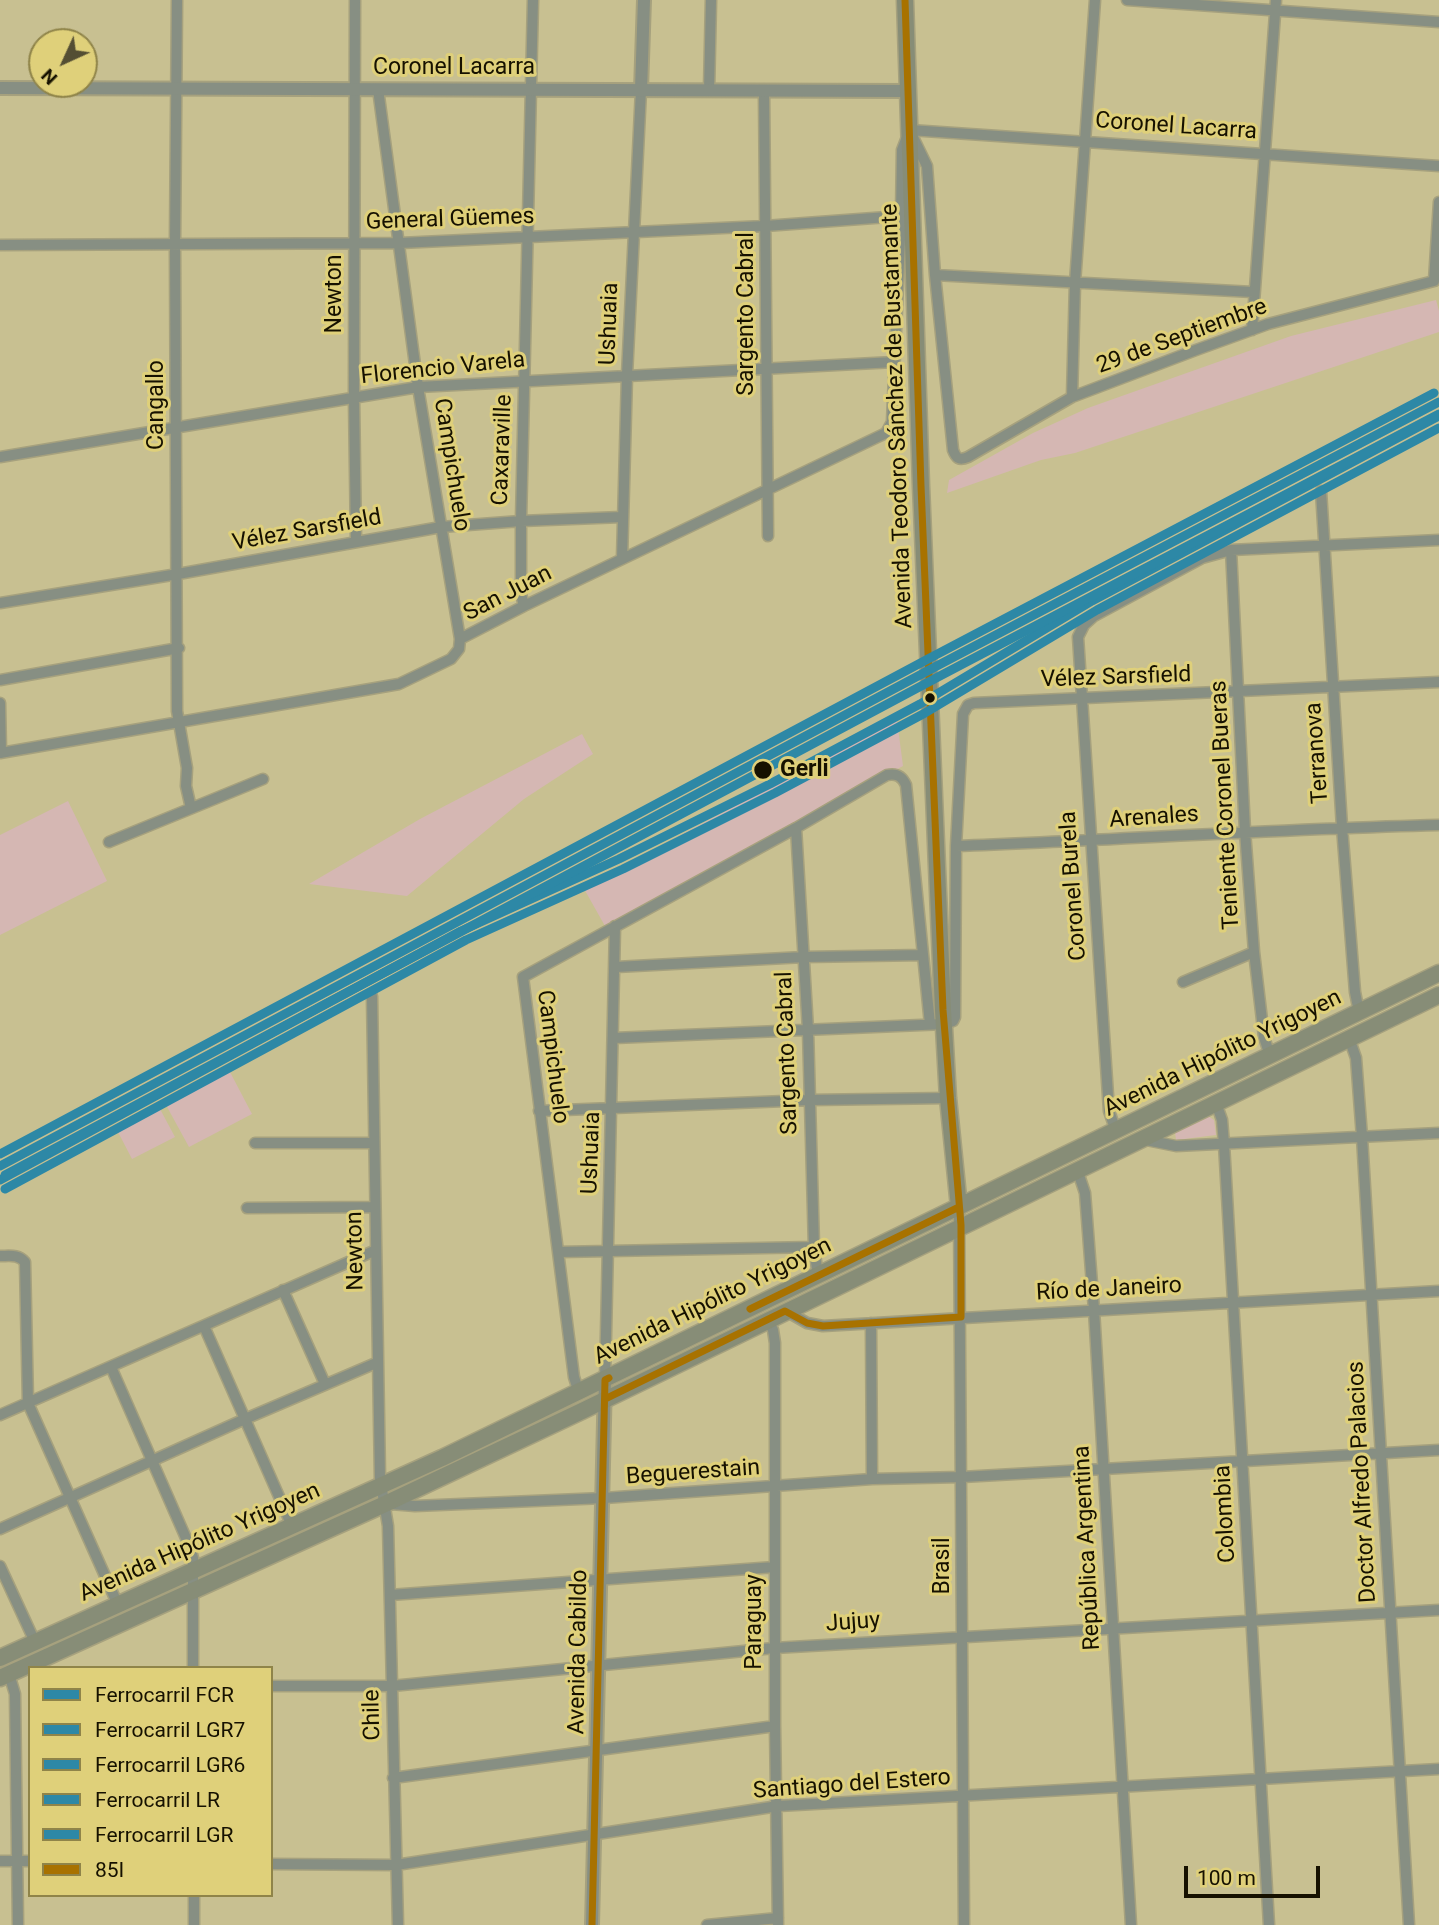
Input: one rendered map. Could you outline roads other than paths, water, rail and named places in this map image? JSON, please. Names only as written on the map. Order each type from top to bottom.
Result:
[{"type":"main road","name":"Avenida Teodoro Sánchez de Bustamante","points":[[905,0],[931,701],[938,1024],[959,1207]]},
{"type":"main road","name":"Avenida Hipólito Yrigoyen","points":[[0,1658],[381,1486],[605,1380],[1439,973]]},
{"type":"main road","name":"Avenida Hipólito Yrigoyen","points":[[41,1666],[193,1590],[385,1504],[605,1399],[1439,995]]},
{"type":"main road","name":"Avenida Hipólito Yrigoyen","points":[[5,1676],[27,1673]]},
{"type":"street","name":"Cangallo","points":[[177,0],[177,711],[191,808]]},
{"type":"street","points":[[353,89],[355,0]]},
{"type":"street","name":"Caxaraville","points":[[524,606],[521,594],[521,521],[533,0]]},
{"type":"street","points":[[641,90],[645,0]]},
{"type":"street","points":[[709,91],[711,0]]},
{"type":"street","points":[[1072,397],[1075,283],[1095,0]]},
{"type":"street","points":[[1127,0],[1276,5],[1439,22]]},
{"type":"street","points":[[1252,330],[1276,5]]},
{"type":"street","name":"Coronel Lacarra","points":[[0,88],[908,91]]},
{"type":"street","name":"Newton","points":[[353,89],[356,541]]},
{"type":"street","name":"Campichuelo","points":[[378,89],[418,387],[460,639]]},
{"type":"street","name":"Ushuaia","points":[[622,559],[627,375],[641,90]]},
{"type":"street","name":"Sargento Cabral","points":[[764,91],[768,536]]},
{"type":"street","name":"Coronel Lacarra","points":[[910,130],[1439,166]]},
{"type":"street","points":[[910,130],[927,166],[935,275],[1253,292]]},
{"type":"street","points":[[894,362],[902,150],[910,130]]},
{"type":"street","name":"29 de Septiembre","points":[[935,275],[953,450],[956,457],[964,459],[1072,397],[1252,330],[1434,281],[1439,202]]},
{"type":"street","name":"General Güemes","points":[[0,245],[400,243],[765,226],[901,216]]},
{"type":"street","name":"Florencio Varela","points":[[0,457],[418,387],[894,362]]},
{"type":"street","name":"San Juan","points":[[1,753],[391,687],[451,659],[459,649],[460,639],[524,606],[886,433],[892,422],[894,362]]},
{"type":"street","name":"Terranova","points":[[1321,491],[1342,827],[1355,992],[1359,1012]]},
{"type":"street","name":"Vélez Sarsfield","points":[[0,603],[441,527],[622,517]]},
{"type":"street","points":[[1231,550],[1439,541]]},
{"type":"street","name":"Coronel Burela","points":[[1116,1131],[1109,1111],[1078,636],[1084,625],[1094,616],[1202,558],[1231,550]]},
{"type":"street","name":"Teniente Coronel Bueras","points":[[1231,550],[1254,952],[1264,1037],[1270,1056]]},
{"type":"street","points":[[0,680],[179,648]]},
{"type":"street","name":"Vélez Sarsfield","points":[[956,846],[964,709],[974,702],[1439,682]]},
{"type":"street","points":[[0,703],[1,753]]},
{"type":"street","points":[[615,926],[796,828],[887,775],[899,776],[906,785],[923,955],[938,1024]]},
{"type":"street","points":[[109,842],[263,779]]},
{"type":"street","name":"Arenales","points":[[956,846],[1245,831],[1439,825]]},
{"type":"street","name":"Sargento Cabral","points":[[796,828],[808,1030],[814,1247],[818,1276]]},
{"type":"street","points":[[614,1038],[938,1024],[953,1021],[956,1017],[956,846]]},
{"type":"street","name":"Ushuaia","points":[[605,1380],[615,926]]},
{"type":"street","name":"Campichuelo","points":[[579,1392],[574,1377],[523,977],[615,926]]},
{"type":"street","points":[[1183,982],[1254,952]]},
{"type":"street","points":[[616,967],[804,957],[923,955]]},
{"type":"street","name":"Newton","points":[[372,996],[376,1363],[381,1486],[385,1504]]},
{"type":"street","name":"Doctor Alfredo Palacios","points":[[1349,1038],[1356,1058],[1362,1137],[1409,1925]]},
{"type":"street","points":[[540,1111],[810,1100],[948,1098]]},
{"type":"street","name":"Colombia","points":[[1216,1103],[1222,1121],[1224,1144],[1269,1925]]},
{"type":"street","points":[[1140,1139],[1176,1146],[1439,1133]]},
{"type":"street","points":[[255,1143],[374,1143]]},
{"type":"street","name":"República Argentina","points":[[1077,1170],[1085,1193],[1094,1310],[1131,1925]]},
{"type":"street","points":[[247,1208],[374,1207]]},
{"type":"street","name":"Brasil","points":[[959,1207],[964,1925]]},
{"type":"street","points":[[559,1252],[814,1247]]},
{"type":"street","points":[[0,1415],[376,1250]]},
{"type":"street","points":[[0,1256],[15,1255],[25,1262],[28,1403],[118,1605]]},
{"type":"street","points":[[283,1290],[325,1384]]},
{"type":"street","name":"Río de Janeiro","points":[[785,1311],[807,1323],[824,1326],[1439,1291]]},
{"type":"street","name":"Paraguay","points":[[768,1320],[775,1343],[778,1922]]},
{"type":"street","points":[[871,1323],[872,1479]]},
{"type":"street","points":[[204,1326],[292,1526]]},
{"type":"street","points":[[0,1529],[376,1363]]},
{"type":"street","points":[[111,1367],[189,1545],[193,1590],[193,1666]]},
{"type":"street","name":"Avenida Cabildo","points":[[592,1925],[605,1380]]},
{"type":"street","name":"Beguerestain","points":[[385,1504],[415,1506],[604,1498],[872,1479],[962,1477],[1439,1450]]},
{"type":"street","name":"Chile","points":[[385,1504],[388,1526],[398,1925]]},
{"type":"street","points":[[0,1566],[35,1642]]},
{"type":"street","points":[[390,1595],[775,1567]]},
{"type":"street","name":"Jujuy","points":[[273,1686],[391,1686],[775,1648],[1111,1627],[1439,1611]]},
{"type":"street","points":[[5,1676],[15,1694],[18,1925]]},
{"type":"street","points":[[393,1778],[775,1726]]},
{"type":"street","name":"Santiago del Estero","points":[[273,1864],[396,1865],[778,1806],[1439,1769]]},
{"type":"street","points":[[0,1861],[28,1861]]},
{"type":"street","points":[[194,1897],[194,1925]]},
{"type":"street","points":[[707,1925],[778,1922]]},
{"type":"rail line","name":"LGR","points":[[0,1154],[928,659],[1434,393]]},
{"type":"rail line","name":"FCR","points":[[0,1166],[933,668],[1439,402]]},
{"type":"rail line","name":"LR","points":[[5,1175],[938,677],[1439,414]]},
{"type":"rail line","name":"LGR7","points":[[0,1180],[461,931],[619,859],[770,784],[920,704],[1092,601],[1439,416]]},
{"type":"rail line","name":"LGR6","points":[[5,1189],[466,940],[623,869],[775,793],[925,713],[1097,610],[1439,428]]},
{"type":"place","name":"Gerli","points":[[763,770]]}]
